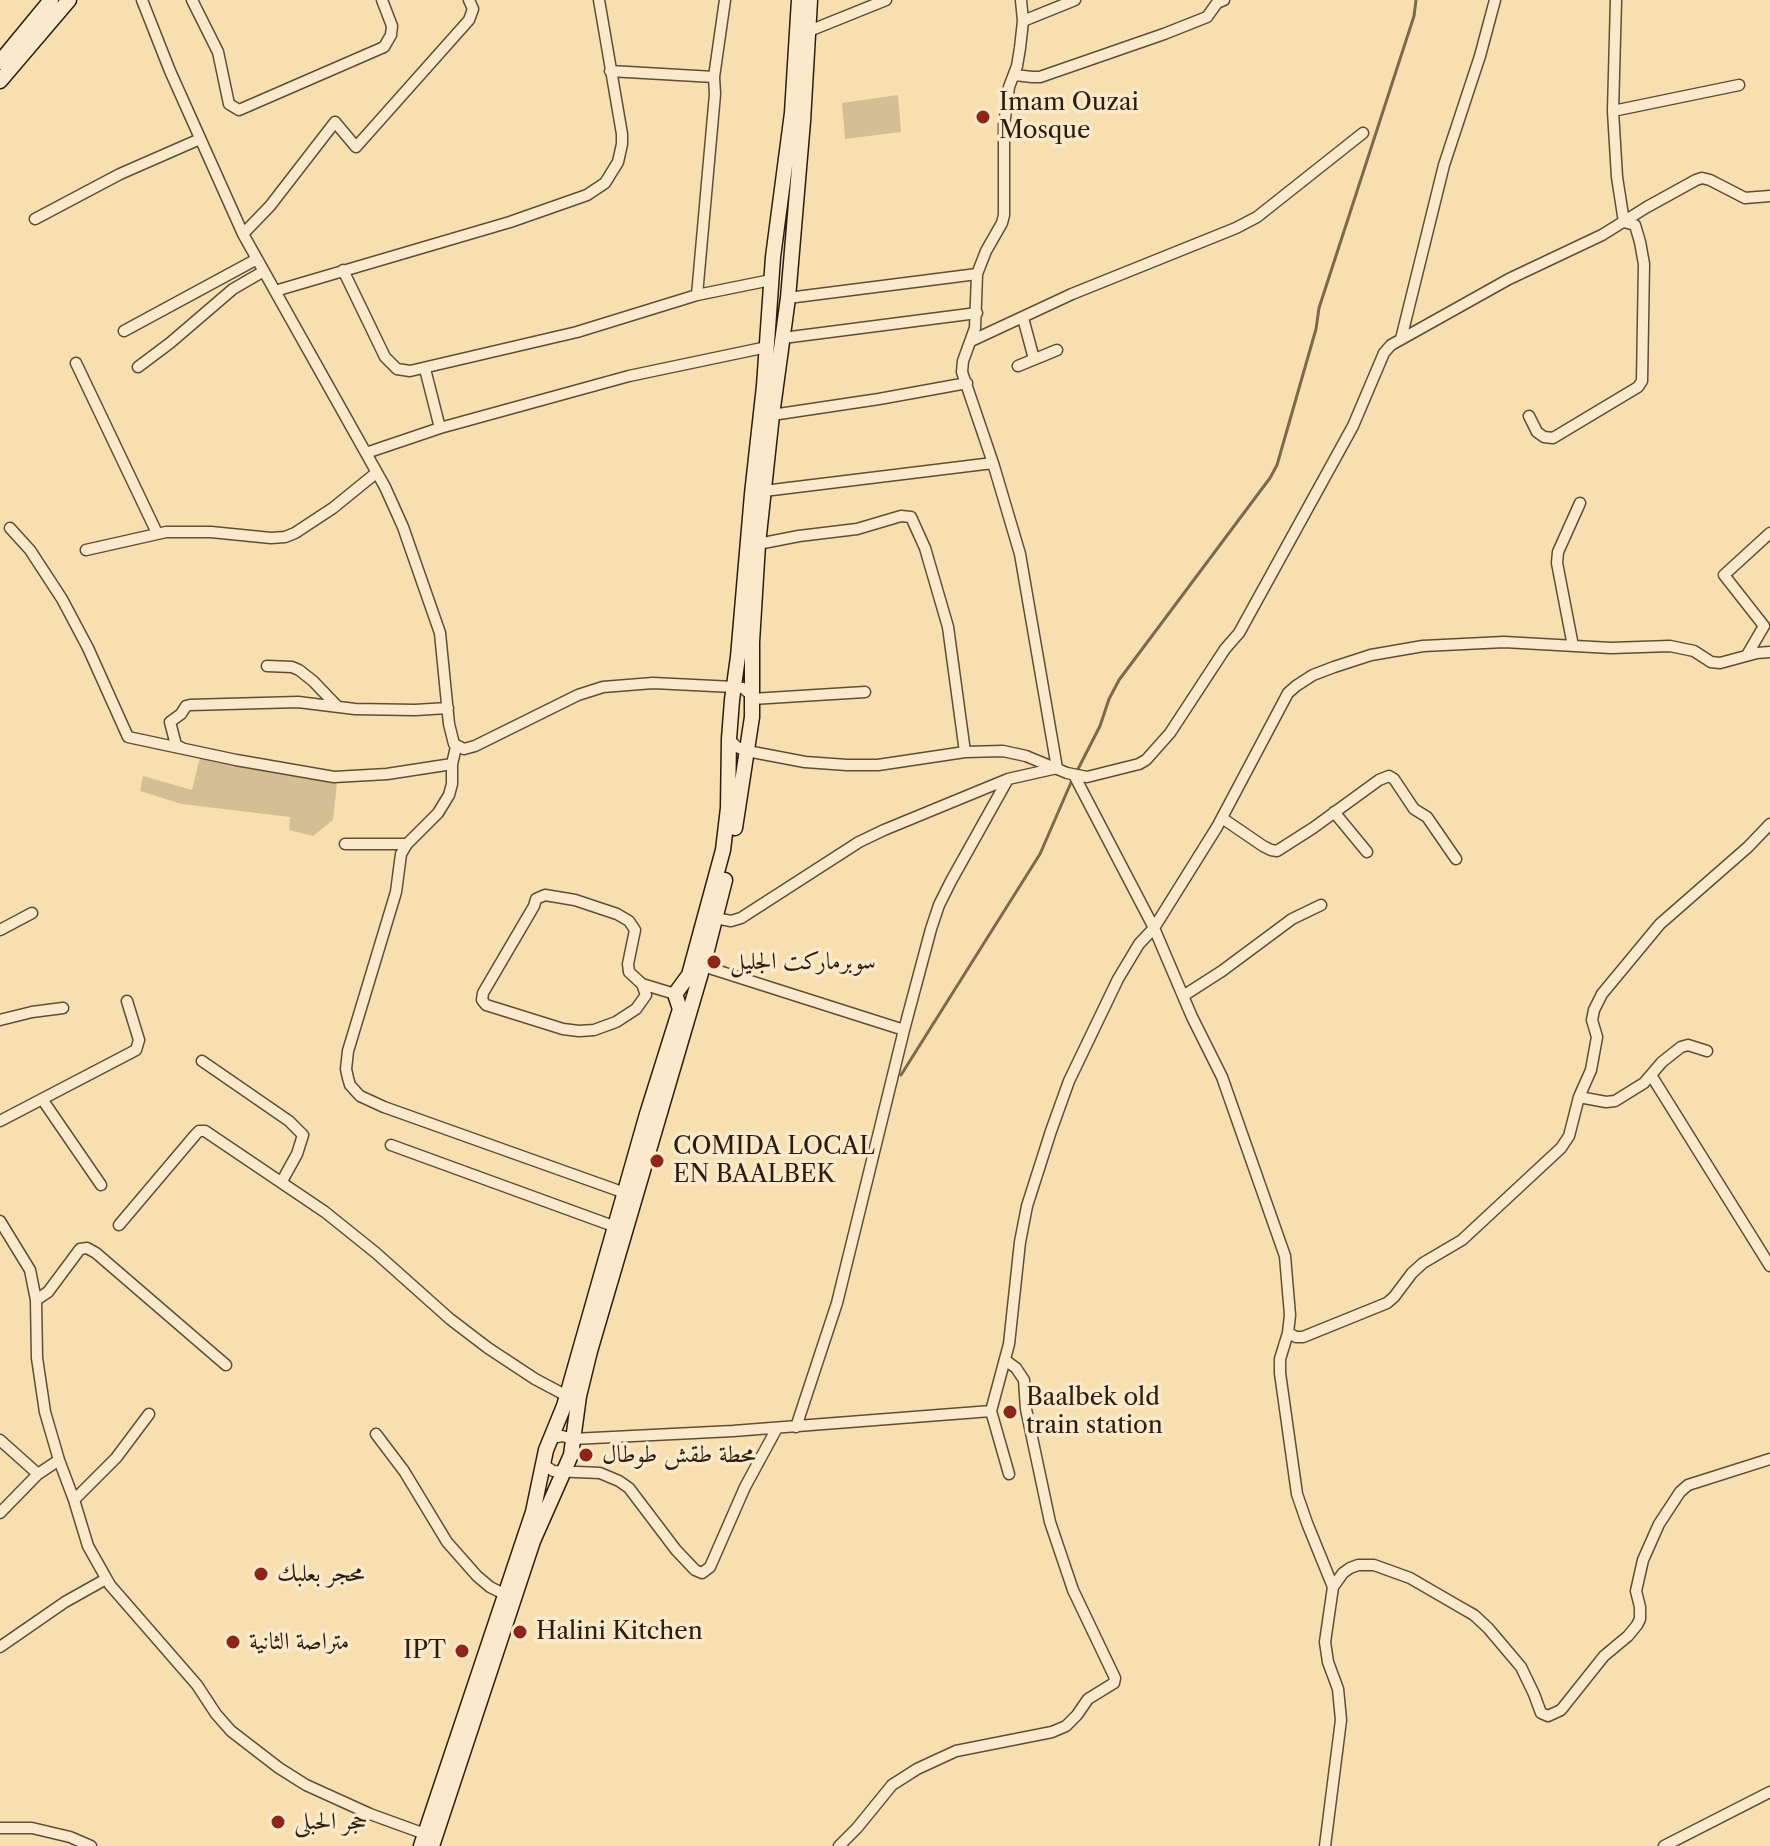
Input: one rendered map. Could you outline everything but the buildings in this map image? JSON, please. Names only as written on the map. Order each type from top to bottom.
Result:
[{"type":"main road","points":[[0,62],[51,0]]},
{"type":"main road","points":[[0,81],[69,0]]},
{"type":"main road","points":[[426,1842],[533,1512],[546,1450],[567,1396],[680,1009],[675,994],[689,975],[723,850],[728,808],[729,739],[773,257],[792,113],[799,0]]},
{"type":"main road","points":[[426,1842],[533,1541],[571,1455],[579,1396],[590,1351],[703,966],[732,847],[752,697],[758,544],[788,301],[810,0]]},
{"type":"main road","points":[[773,257],[781,255],[792,258]]},
{"type":"main road","points":[[770,302],[788,301]]},
{"type":"street","points":[[142,0],[170,71],[243,234],[385,487],[403,527],[442,642],[451,739],[456,747],[464,749],[475,746],[578,695],[603,687],[653,683],[734,687],[743,688],[752,697],[865,692]]},
{"type":"street","points":[[192,0],[218,52],[229,104],[239,110],[384,47],[392,26],[382,0]]},
{"type":"street","points":[[243,234],[270,206],[335,122],[356,147],[469,20],[473,9],[469,0]]},
{"type":"street","points":[[275,291],[510,222],[587,195],[605,183],[618,162],[622,134],[599,0]]},
{"type":"street","points":[[697,295],[714,77],[725,0]]},
{"type":"street","points":[[809,31],[886,0]]},
{"type":"street","points":[[1021,0],[1023,21],[1004,125],[1004,215],[977,274],[977,313],[963,368],[1020,554],[1057,768]]},
{"type":"street","points":[[1023,21],[1075,0]]},
{"type":"street","points":[[1015,75],[1040,77],[1164,34],[1207,17],[1217,3],[1224,0]]},
{"type":"street","points":[[1401,339],[1444,165],[1495,0]]},
{"type":"street","points":[[1616,0],[1613,111],[1617,177],[1624,222]]},
{"type":"street","points":[[610,71],[714,77]]},
{"type":"street","points":[[1613,111],[1739,85]]},
{"type":"street","points":[[971,341],[1072,294],[1257,217],[1363,133]]},
{"type":"street","points":[[35,219],[120,174],[200,139]]},
{"type":"street","points":[[729,739],[747,751],[805,762],[858,766],[965,752],[1013,753],[1087,777],[1139,764],[1170,733],[1225,649],[1239,633],[1353,426],[1384,353],[1391,345],[1509,279],[1602,235],[1702,178],[1745,198],[1770,196]]},
{"type":"street","points":[[1529,416],[1537,432],[1553,438],[1638,387],[1642,381],[1644,264],[1635,225],[1624,222]]},
{"type":"street","points":[[124,331],[257,259]]},
{"type":"street","points":[[343,270],[389,363],[410,371],[577,332],[697,295],[771,280]]},
{"type":"street","points":[[138,367],[233,289],[264,271]]},
{"type":"street","points":[[788,301],[977,274]]},
{"type":"street","points":[[783,338],[977,313]]},
{"type":"street","points":[[1023,318],[1034,359]]},
{"type":"street","points":[[366,453],[440,428],[629,376],[767,347]]},
{"type":"street","points":[[1018,366],[1057,350]]},
{"type":"street","points":[[76,363],[157,533]]},
{"type":"street","points":[[425,369],[440,428]]},
{"type":"street","points":[[772,415],[967,383]]},
{"type":"street","points":[[764,491],[993,463]]},
{"type":"street","points":[[86,550],[157,533],[188,531],[285,537],[333,508],[376,473]]},
{"type":"street","points":[[1573,646],[1557,563],[1558,552],[1580,503]]},
{"type":"street","points":[[758,544],[857,529],[901,516],[911,517],[925,548],[948,627],[965,752]]},
{"type":"street","points":[[10,528],[30,550],[62,599],[128,737],[334,777],[387,774],[452,764]]},
{"type":"street","points":[[1747,655],[1764,626],[1724,575],[1770,533]]},
{"type":"street","points":[[1009,1474],[991,1411],[1010,1334],[1027,1206],[1051,1131],[1069,1081],[1118,979],[1139,944],[1154,928],[1222,818],[1288,693],[1313,675],[1371,655],[1423,646],[1504,642],[1681,648],[1720,663],[1770,652]]},
{"type":"street","points":[[267,666],[299,670],[338,707]]},
{"type":"street","points":[[185,750],[176,745],[170,722],[190,705],[298,702],[405,710],[448,708]]},
{"type":"street","points":[[456,747],[451,789],[443,806],[407,844],[400,861],[390,915],[348,1051],[346,1069],[350,1085],[360,1096],[384,1107],[625,1193]]},
{"type":"street","points":[[715,918],[731,921],[741,918],[859,842],[1008,779],[1057,768]]},
{"type":"street","points":[[1074,775],[1154,928],[1222,1077],[1285,1256],[1290,1315],[1280,1373],[1297,1494],[1333,1587]]},
{"type":"street","points":[[1222,818],[1263,846],[1277,851],[1389,776],[1414,809],[1433,824],[1456,859]]},
{"type":"street","points":[[796,1427],[837,1303],[925,946],[939,905],[1008,779]]},
{"type":"street","points":[[1334,812],[1367,852]]},
{"type":"street","points":[[1288,1333],[1303,1337],[1387,1303],[1423,1263],[1462,1240],[1561,1148],[1569,1136],[1595,1055],[1597,1037],[1592,1020],[1602,994],[1660,924],[1770,824]]},
{"type":"street","points":[[345,844],[407,844]]},
{"type":"street","points":[[642,984],[646,995],[629,1015],[603,1028],[586,1031],[572,1031],[525,1017],[486,1005],[482,1000],[485,989],[536,899],[545,895],[575,900],[629,921],[635,930],[629,972],[642,984],[675,994]]},
{"type":"street","points":[[1183,996],[1292,919],[1321,905]]},
{"type":"street","points":[[0,930],[32,913]]},
{"type":"street","points":[[703,966],[904,1030]]},
{"type":"street","points":[[0,1121],[136,1050],[139,1040],[127,1001]]},
{"type":"street","points":[[0,1020],[63,1008]]},
{"type":"street","points":[[1579,1097],[1615,1101],[1644,1083],[1662,1062],[1681,1047],[1688,1045],[1707,1051]]},
{"type":"street","points":[[202,1061],[289,1121],[303,1135],[297,1154],[282,1181]]},
{"type":"street","points":[[1651,1075],[1770,1266]]},
{"type":"street","points":[[42,1099],[101,1185]]},
{"type":"street","points":[[119,1225],[202,1130],[282,1181],[363,1242],[468,1334],[535,1379],[567,1396]]},
{"type":"street","points":[[391,1145],[616,1227]]},
{"type":"street","points":[[0,1221],[30,1270],[36,1300],[36,1339],[45,1412],[88,1546],[106,1579],[197,1685],[231,1731],[306,1785],[426,1842]]},
{"type":"street","points":[[36,1300],[48,1292],[80,1249],[91,1249],[226,1365]]},
{"type":"street","points":[[839,1846],[892,1785],[917,1769],[956,1751],[1052,1732],[1066,1726],[1088,1699],[1114,1683],[1115,1678],[1073,1590],[1050,1522],[1026,1409],[1024,1380],[1016,1368],[1005,1360]]},
{"type":"street","points":[[551,1438],[796,1427],[991,1411]]},
{"type":"street","points":[[74,1500],[116,1458],[149,1414]]},
{"type":"street","points":[[543,1464],[550,1470],[600,1473],[619,1481],[629,1488],[676,1550],[702,1573],[710,1567],[745,1487],[777,1428]]},
{"type":"street","points":[[376,1434],[404,1471],[447,1542],[477,1576],[504,1594]]},
{"type":"street","points":[[0,1440],[38,1474]]},
{"type":"street","points":[[1325,1846],[1341,1720],[1338,1689],[1328,1662],[1325,1642],[1333,1587],[1343,1573],[1358,1565],[1374,1565],[1410,1578],[1474,1615],[1521,1667],[1541,1713],[1548,1716],[1561,1710],[1604,1656],[1637,1625],[1640,1607],[1636,1591],[1643,1560],[1659,1524],[1680,1492],[1688,1485],[1770,1459]]},
{"type":"street","points":[[0,1513],[38,1474],[59,1460]]},
{"type":"street","points":[[0,1647],[65,1602],[106,1579]]},
{"type":"street","points":[[1664,1846],[1770,1792]]},
{"type":"street","points":[[0,1814],[5,1827],[32,1828],[70,1837],[91,1846]]},
{"type":"shaded area","points":[[898,95],[901,132],[845,139],[842,103]]},
{"type":"shaded area","points":[[201,753],[337,783],[333,820],[313,836],[289,830],[290,817],[182,804],[140,791],[143,776],[192,790]]},
{"type":"waterway","points":[[1077,771],[1119,680],[1277,465],[1316,329],[1319,308],[1414,16],[1416,0]]},
{"type":"waterway","points":[[901,1075],[1040,854],[1073,778]]},
{"type":"place","name":"Imam Ouzai Mosque","points":[[983,117]]},
{"type":"place","name":"سوبرماركت الجليل","points":[[714,962]]},
{"type":"place","name":"COMIDA LOCAL EN BAALBEK","points":[[657,1161]]},
{"type":"place","name":"Baalbek old train station","points":[[1010,1412]]},
{"type":"place","name":"محطة طقش طوطال","points":[[586,1455]]},
{"type":"place","name":"محجر بعلبك","points":[[261,1574]]},
{"type":"place","name":"Halini Kitchen","points":[[520,1632]]},
{"type":"place","name":"متراصة الثانية","points":[[233,1642]]},
{"type":"place","name":"IPT","points":[[462,1651]]},
{"type":"place","name":"حجر الحبلى","points":[[278,1822]]}]
